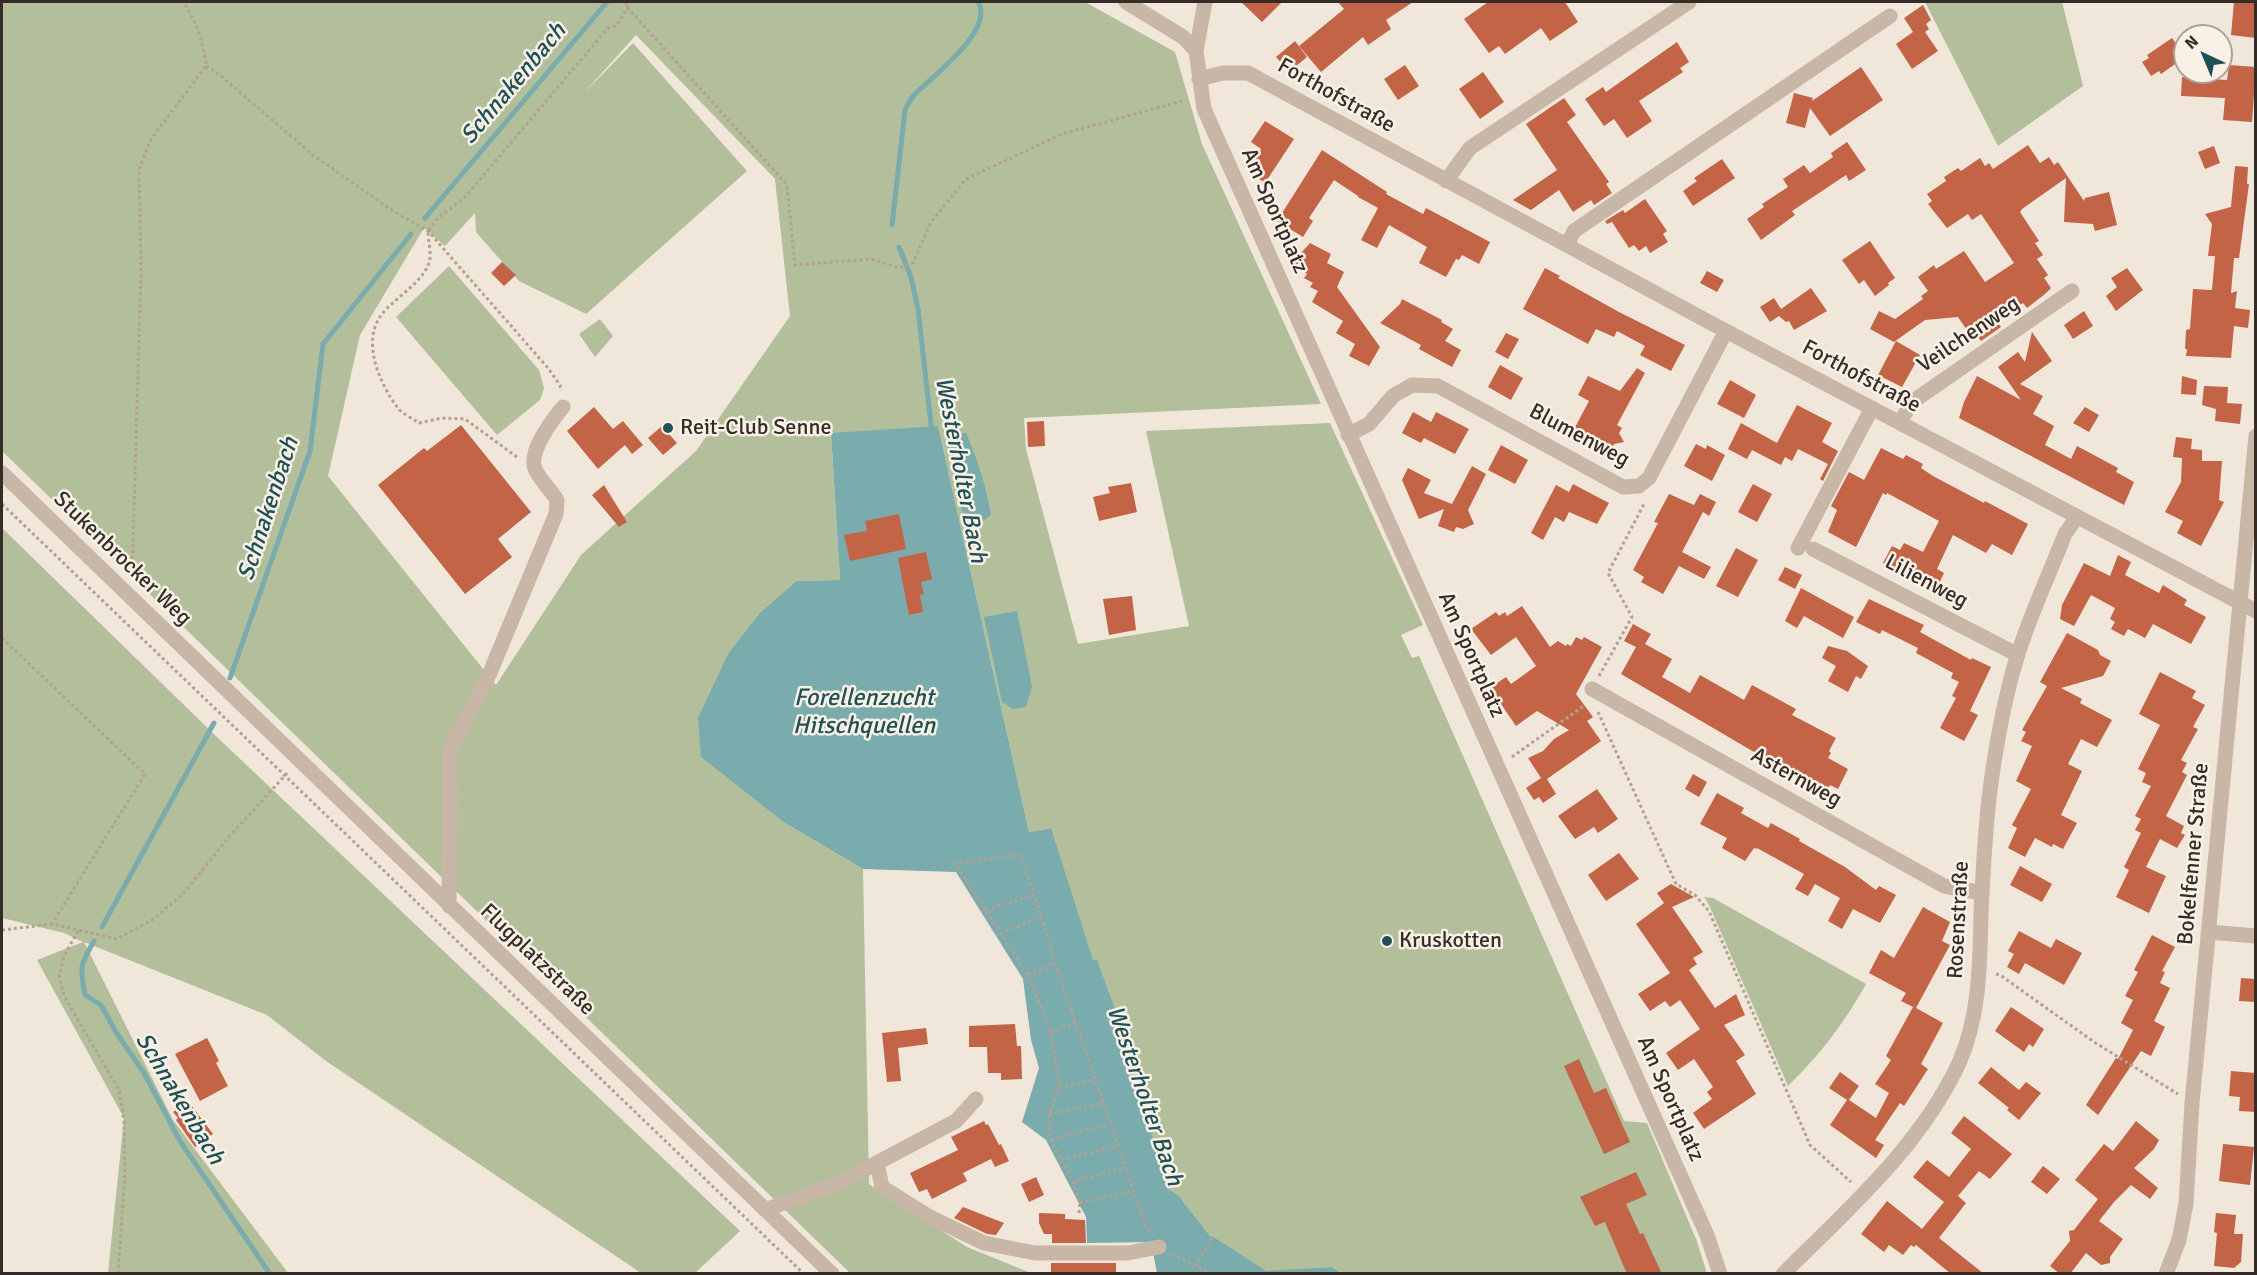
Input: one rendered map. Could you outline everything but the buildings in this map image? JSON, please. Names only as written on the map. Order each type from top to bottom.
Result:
[{"type":"street","points":[[1126,2],[1183,37],[1196,51]]},
{"type":"street","name":"Am Sportplatz","points":[[1205,2],[1196,51],[1204,108],[1707,1235],[1720,1274]]},
{"type":"street","points":[[1446,181],[1470,148],[1689,2]]},
{"type":"street","points":[[1567,245],[1574,231],[1890,16]]},
{"type":"street","name":"Forthofstraße","points":[[1200,79],[1223,73],[1248,73],[1726,331],[2256,611]]},
{"type":"street","name":"Veilchenweg","points":[[1900,422],[1912,402],[2072,291]]},
{"type":"street","name":"Blumenweg","points":[[1348,435],[1369,424],[1393,396],[1412,385],[1438,387],[1623,487],[1639,486],[1649,478],[1726,331]]},
{"type":"street","points":[[448,906],[450,747],[489,675],[556,514],[557,500],[537,473],[533,463],[550,422],[563,407]]},
{"type":"street","name":"Lilienweg","points":[[1872,408],[1805,548],[2018,656]]},
{"type":"street","name":"Bokelfenner Straße","points":[[2166,1274],[2179,1240],[2186,1204],[2192,1103],[2256,435]]},
{"type":"street","name":"Stukenbrocker Weg","points":[[2,473],[212,677]]},
{"type":"street","name":"Rosenstraße","points":[[1783,1274],[1863,1193],[1925,1124],[1959,1062],[1974,1016],[1979,972],[1990,790],[2003,708],[2018,656],[2065,534],[2077,517]]},
{"type":"street","name":"Flugplatzstraße","points":[[212,677],[832,1274]]},
{"type":"street","name":"Asternweg","points":[[1592,694],[1944,886],[1982,893]]},
{"type":"street","points":[[2209,932],[2256,936]]},
{"type":"street","points":[[765,1210],[841,1182],[956,1121],[976,1099]]},
{"type":"street","points":[[877,1163],[882,1186],[930,1217],[984,1243],[1035,1253],[1128,1253],[1159,1246]]},
{"type":"path","points":[[132,599],[141,270],[139,169],[152,139],[206,66],[204,46],[183,2]]},
{"type":"path","points":[[533,463],[514,456],[465,419],[442,417],[419,423],[398,409],[385,386],[374,358],[372,344],[375,327],[383,313],[414,285],[429,263],[428,231],[437,219],[465,197],[608,28],[616,26],[628,3],[787,185],[795,265],[871,259],[900,268],[913,263],[931,222],[966,179],[1062,134],[1202,96]]},
{"type":"path","points":[[206,66],[221,76],[314,155],[393,211],[428,231],[548,368],[560,385],[563,407]]},
{"type":"path","points":[[1497,768],[1592,694],[1632,617],[1608,573],[1645,501],[1639,486]]},
{"type":"path","points":[[2,504],[804,1274]]},
{"type":"path","points":[[2,638],[145,774],[52,924]]},
{"type":"path","points":[[1592,694],[1677,884],[1695,895],[1709,911],[1810,1145],[1863,1193]]},
{"type":"path","points":[[2,930],[52,924],[117,939],[152,920],[183,894],[229,837],[299,761]]},
{"type":"path","points":[[1079,1213],[1080,1203],[1073,1182],[1051,1140],[1050,1114],[1059,1087],[1051,1032],[1028,975],[955,863],[1020,855],[1146,1226],[1159,1246],[1211,1274]]},
{"type":"path","points":[[986,910],[1035,895]]},
{"type":"path","points":[[1000,933],[1042,917]]},
{"type":"path","points":[[78,931],[64,956],[60,975],[64,996],[118,1090],[124,1119],[126,1172],[118,1274]]},
{"type":"path","points":[[1028,975],[1055,963]]},
{"type":"path","points":[[1979,972],[2000,975],[2094,1042],[2192,1103]]},
{"type":"path","points":[[1051,1032],[1076,1023]]},
{"type":"path","points":[[1059,1087],[1095,1080]]},
{"type":"path","points":[[1050,1114],[1104,1103]]},
{"type":"path","points":[[1051,1140],[1110,1124]]},
{"type":"path","points":[[1061,1160],[1118,1146]]},
{"type":"path","points":[[1073,1182],[1126,1167]]},
{"type":"path","points":[[1080,1203],[1134,1190]]},
{"type":"path","points":[[1194,1266],[1213,1236]]},
{"type":"green space","points":[[2,2],[1085,2],[1175,52],[1202,144],[1321,404],[1024,418],[1026,449],[1078,644],[1189,626],[1146,431],[1330,423],[1423,625],[1401,635],[1412,658],[1419,656],[1624,1121],[1647,1123],[1696,1239],[1707,1273],[1340,1274],[1332,1267],[1266,1272],[1210,1236],[1179,1196],[1167,1188],[1050,828],[1029,832],[938,426],[831,434],[840,580],[797,581],[785,823],[863,869],[869,1184],[967,1247],[1031,1273],[850,1273],[2,451]],"holes":[[[636,35],[775,179],[790,316],[696,451],[581,555],[496,685],[328,476],[360,335],[424,228],[445,246],[475,213],[476,232],[519,281],[586,314],[747,171],[633,43],[584,93]]]},
{"type":"green space","points":[[1925,2],[2062,2],[2083,86],[1998,146]]},
{"type":"green space","points":[[449,266],[539,370],[544,388],[540,400],[497,435],[396,317]]},
{"type":"green space","points":[[600,319],[613,336],[595,357],[579,334]]},
{"type":"green space","points":[[2,528],[220,740],[740,1231],[695,1273],[641,1273],[326,1061],[267,1015],[84,942],[173,1120],[288,1273],[108,1273],[124,1118],[37,960],[83,942],[64,933],[2,918]]},
{"type":"green space","points":[[1704,897],[1713,898],[1866,984],[1831,1038],[1788,1086],[1709,905]]},
{"type":"water","name":"Forellenzucht Hitschquellen","points":[[938,426],[1029,832],[1051,828],[1093,960],[1097,960],[1138,1072],[1130,1075],[1134,1087],[1141,1084],[1151,1132],[1167,1188],[1179,1196],[1210,1236],[1266,1271],[1332,1267],[1340,1273],[1157,1273],[1151,1242],[1087,1243],[1086,1217],[1046,1140],[1022,1122],[1039,1068],[1031,1040],[1023,979],[956,872],[863,869],[785,823],[701,757],[698,718],[728,654],[760,613],[797,581],[840,580],[831,433]]},
{"type":"water","points":[[966,433],[981,474],[991,515],[980,522],[966,520],[962,511],[945,438],[953,434]]},
{"type":"water","points":[[1017,611],[1032,687],[1026,707],[1013,709],[1002,702],[984,617]]},
{"type":"waterway","name":"Schnakenbach","points":[[425,218],[607,2]]},
{"type":"waterway","name":"Westerholter Bach","points":[[892,225],[905,110],[914,96],[960,52],[970,39],[978,26],[981,13],[978,2]]},
{"type":"waterway","name":"Schnakenbach","points":[[230,678],[310,451],[323,344],[411,234]]},
{"type":"waterway","name":"Westerholter Bach","points":[[899,247],[911,277],[918,309],[932,433]]},
{"type":"waterway","name":"Schnakenbach","points":[[102,927],[214,723]]},
{"type":"waterway","name":"Schnakenbach","points":[[94,941],[82,967],[85,995],[101,1005],[144,1073],[180,1141],[270,1274]]},
{"type":"place","name":"Reit-Club Senne","points":[[668,428]]},
{"type":"place","name":"Kruskotten","points":[[1387,941]]}]
